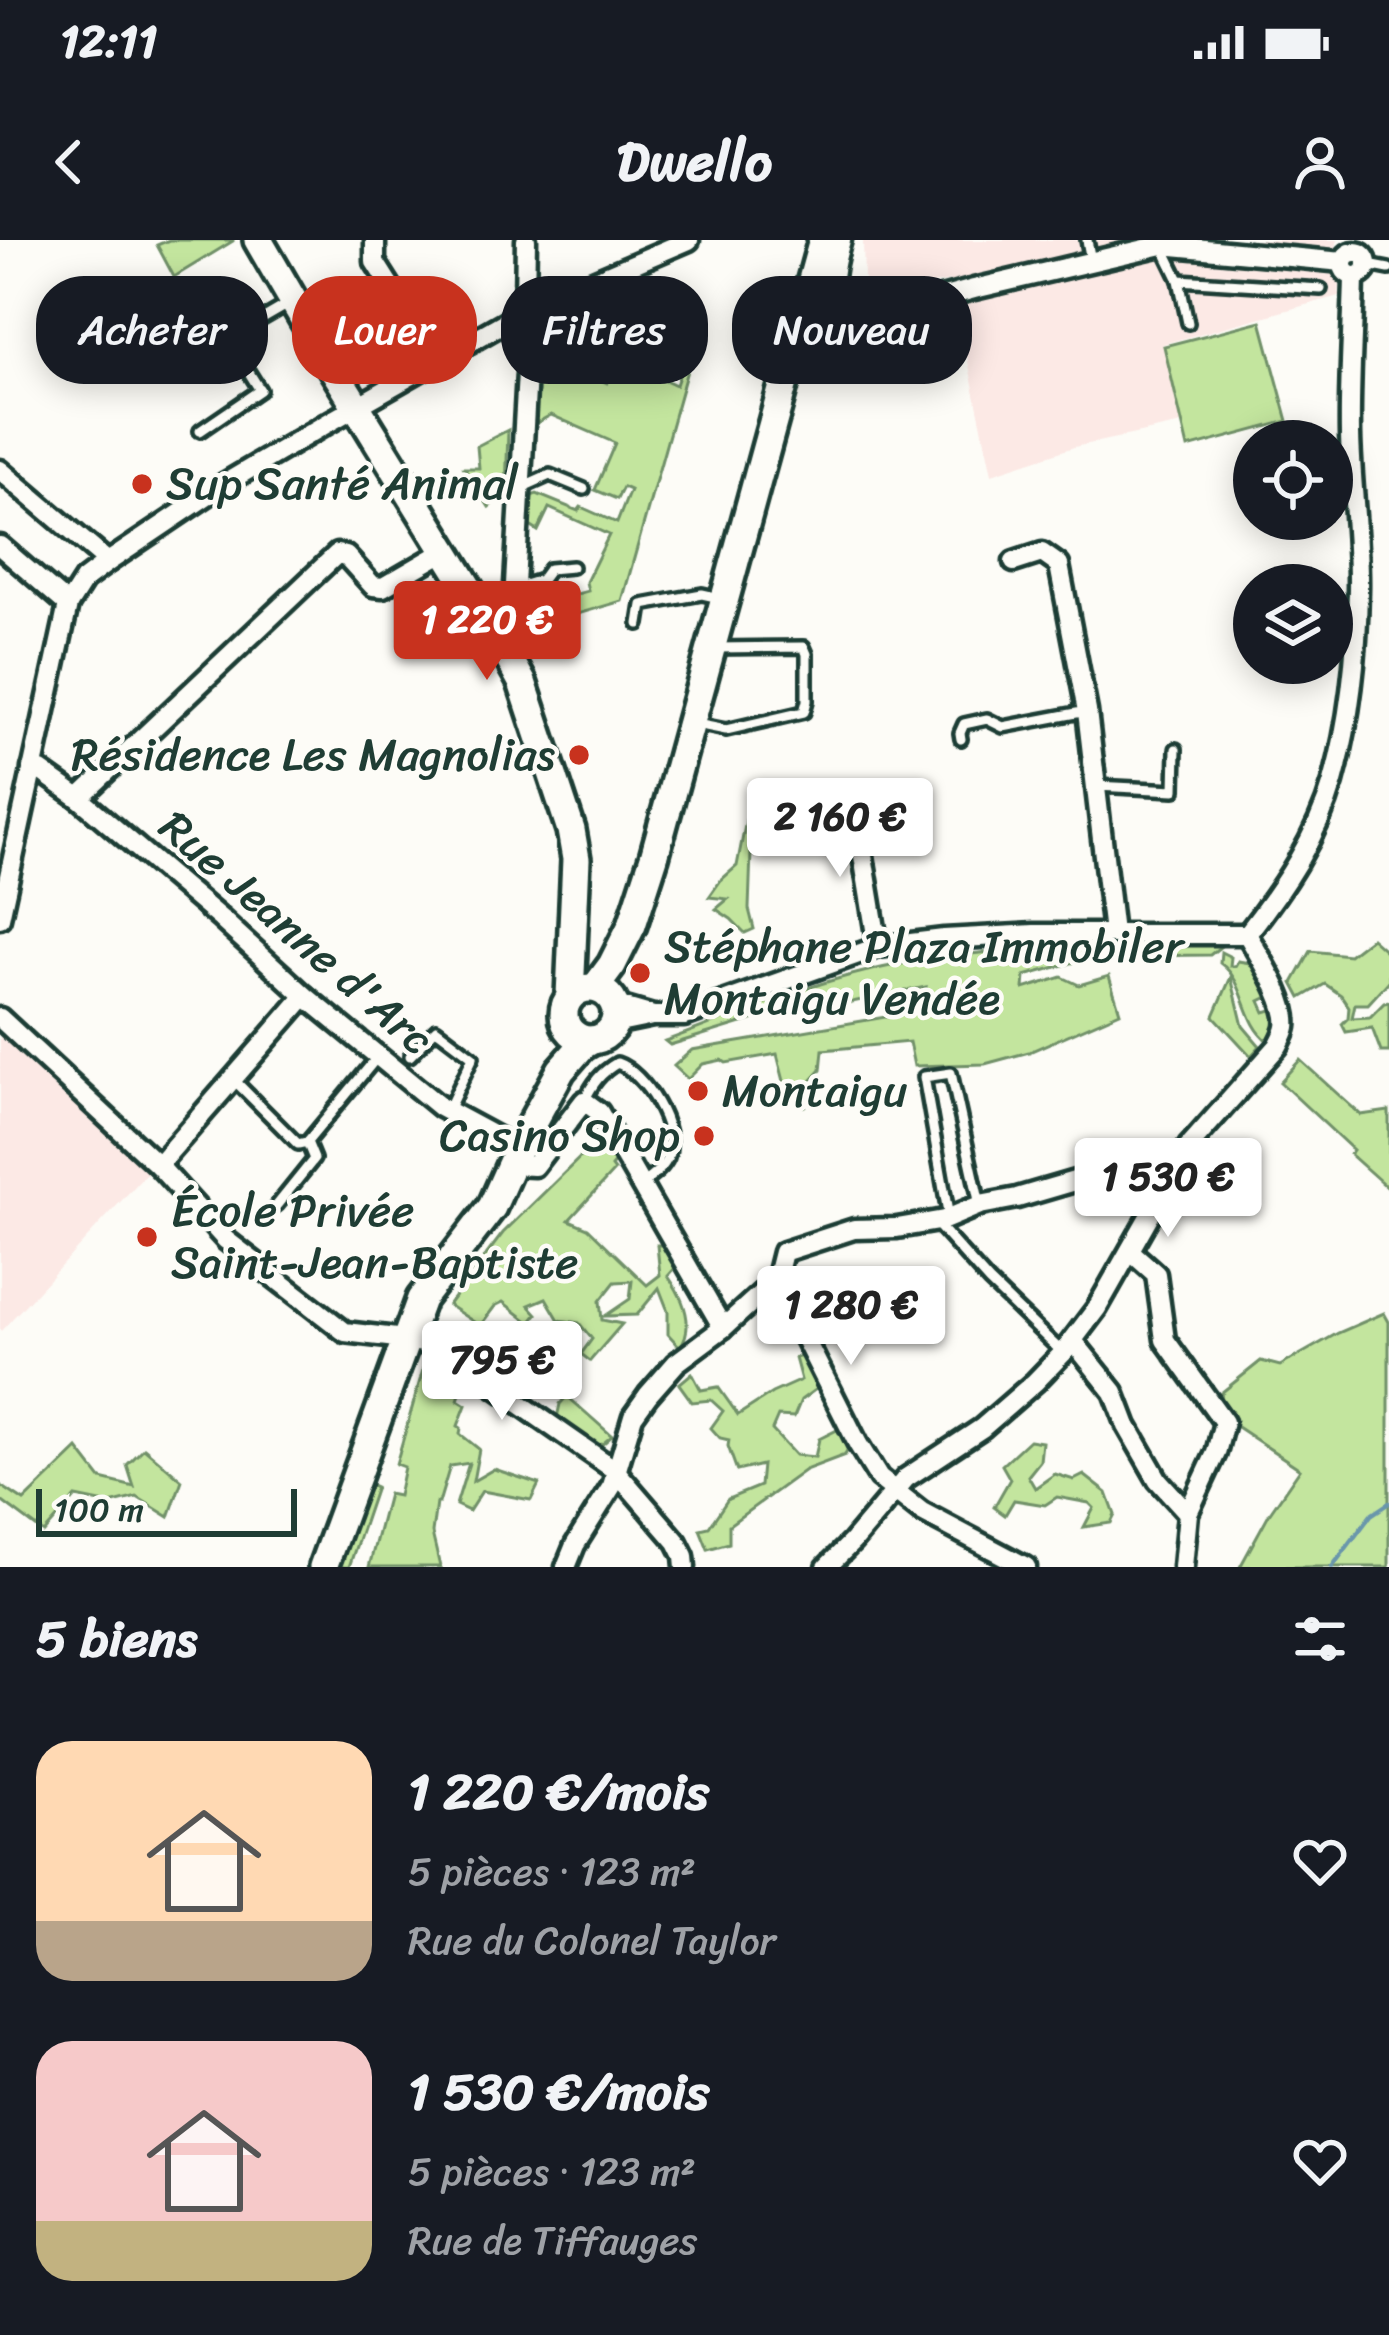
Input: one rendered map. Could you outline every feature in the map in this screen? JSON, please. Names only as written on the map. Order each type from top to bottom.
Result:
[{"type":"main road","points":[[258,240],[292,299]]},
{"type":"main road","points":[[814,276],[825,243]]},
{"type":"main road","points":[[344,384],[522,682],[571,830],[576,860],[572,957],[594,1009]]},
{"type":"main road","points":[[323,1567],[421,1299],[482,1221],[562,1070],[582,1046],[632,926],[784,384]]},
{"type":"street","points":[[375,240],[375,262],[384,276]]},
{"type":"street","points":[[525,276],[526,240]]},
{"type":"street","points":[[605,276],[688,240]]},
{"type":"street","points":[[972,291],[1161,242],[1356,259],[1350,431],[1358,586],[1346,722],[1332,785],[1305,847],[1279,893],[1247,934]]},
{"type":"street","points":[[825,243],[832,276]]},
{"type":"street","points":[[0,918],[68,605],[84,580],[224,484],[395,384]]},
{"type":"street","points":[[502,645],[512,638],[527,384]]},
{"type":"street","points":[[0,470],[108,562]]},
{"type":"street","points":[[0,546],[68,605]]},
{"type":"street","points":[[79,797],[337,554],[346,556],[373,586],[383,587],[446,550]]},
{"type":"street","points":[[1014,562],[1042,553],[1059,566],[1087,712],[1113,933]]},
{"type":"street","name":"Rue Jeanne d'Arc","points":[[32,768],[79,797],[304,996],[515,1157]]},
{"type":"street","points":[[854,801],[878,947]]},
{"type":"street","points":[[594,1009],[684,1016],[878,947],[944,939],[1247,934]]},
{"type":"street","points":[[827,1567],[906,1478],[982,1428],[1068,1347],[1097,1308],[1189,1146],[1270,1056],[1286,1030],[1286,1015],[1247,934]]},
{"type":"street","points":[[158,1165],[304,996]]},
{"type":"street","points":[[0,1018],[158,1165],[226,1240],[345,1332],[405,1339],[447,1353],[615,1470],[677,1542],[685,1567]]},
{"type":"street","points":[[515,1157],[534,1166],[584,1101],[599,1112],[723,1328]]},
{"type":"street","points":[[566,1567],[612,1486],[633,1416],[676,1363],[776,1280],[783,1252],[854,1229],[942,1220],[980,1204],[1109,1171],[1155,1208]]},
{"type":"street","points":[[1130,1251],[1156,1274],[1166,1340],[1224,1422],[1188,1514],[1183,1567]]},
{"type":"street","points":[[776,1280],[879,1478],[922,1512],[1026,1567]]},
{"type":"street","points":[[1068,1347],[1114,1392],[1126,1426],[1158,1480],[1188,1514]]},
{"type":"lane","points":[[1087,240],[1091,261]]},
{"type":"lane","points":[[1161,242],[1179,280],[1188,323]]},
{"type":"lane","points":[[1356,259],[1389,269]]},
{"type":"lane","points":[[1179,280],[1322,290]]},
{"type":"lane","points":[[200,430],[260,390],[228,339],[292,302]]},
{"type":"lane","points":[[521,488],[550,475],[584,489]]},
{"type":"lane","points":[[515,588],[541,580],[549,569],[572,567]]},
{"type":"lane","points":[[639,624],[642,605],[702,594],[725,599]]},
{"type":"lane","points":[[691,723],[726,730],[804,712],[807,701],[804,647],[711,648]]},
{"type":"lane","points":[[962,739],[964,724],[987,719],[1003,727],[1087,712]]},
{"type":"lane","points":[[1096,786],[1174,790],[1176,749]]},
{"type":"lane","points":[[410,1056],[436,1029],[473,1057],[448,1110]]},
{"type":"lane","points":[[233,1079],[298,1144],[307,1142],[379,1055]]},
{"type":"lane","points":[[584,1101],[594,1081],[617,1063],[640,1079],[670,1136],[667,1160],[641,1184]]},
{"type":"lane","points":[[980,1204],[951,1073],[924,1077],[942,1220],[962,1255],[1068,1347]]},
{"type":"lane","points":[[277,1205],[314,1159],[307,1142]]},
{"type":"shaded area","points":[[863,240],[1337,240],[1333,263],[1340,283],[1339,296],[1163,344],[1182,424],[1074,447],[992,474],[972,380],[972,276],[864,276]]},
{"type":"shaded area","points":[[0,1029],[148,1172],[0,1332]]},
{"type":"green space","points":[[169,240],[233,240],[176,276],[157,245]]},
{"type":"green space","points":[[1261,321],[1288,420],[1233,420],[1233,436],[1188,448],[1164,346]]},
{"type":"green space","points":[[535,384],[683,384],[622,601],[526,629],[527,597],[536,593],[540,604],[588,591],[586,582],[609,535],[549,508],[538,531],[530,526],[531,496],[537,494],[578,511],[581,507],[617,523],[630,490],[623,487],[617,499],[595,490],[615,443],[551,415],[533,425]]},
{"type":"green space","points":[[508,430],[506,493],[489,507],[464,468],[479,468],[477,446]]},
{"type":"green space","points":[[804,799],[803,825],[775,823],[751,852],[749,909],[754,929],[745,933],[716,909],[728,899],[709,897],[737,866],[749,805]]},
{"type":"green space","points":[[1371,938],[1389,954],[1389,981],[1368,1004],[1355,1004],[1352,1018],[1370,1017],[1389,1002],[1389,1052],[1381,1052],[1372,1028],[1346,1032],[1342,1024],[1349,1007],[1341,995],[1325,984],[1301,998],[1293,983],[1311,951],[1349,955]]},
{"type":"green space","points":[[1225,943],[1210,955],[1120,956],[1025,976],[1024,989],[1062,977],[1079,985],[1109,976],[1120,1012],[1029,1052],[985,1064],[914,1066],[909,1042],[823,1050],[821,1070],[801,1092],[805,1107],[785,1085],[777,1054],[703,1064],[688,1079],[674,1066],[692,1050],[921,1011],[926,987],[808,1011],[800,1005],[670,1045],[665,1041],[830,981],[927,960],[1026,949]]},
{"type":"green space","points":[[1221,952],[1231,957],[1230,966],[1238,961],[1256,964],[1270,991],[1260,1001],[1265,1012],[1275,1009],[1277,1018],[1269,1042],[1220,963]]},
{"type":"green space","points":[[1231,977],[1243,1026],[1260,1046],[1251,1056],[1214,1016]]},
{"type":"green space","points":[[1300,1060],[1361,1115],[1389,1111],[1389,1189],[1280,1082]]},
{"type":"green space","points":[[602,1136],[616,1161],[611,1167],[614,1171],[569,1220],[588,1228],[647,1285],[660,1275],[657,1245],[665,1245],[676,1267],[668,1276],[687,1320],[680,1347],[668,1334],[668,1311],[659,1288],[637,1315],[605,1316],[630,1299],[632,1281],[615,1282],[600,1301],[602,1320],[622,1324],[590,1361],[581,1354],[592,1339],[579,1323],[559,1320],[546,1298],[529,1305],[537,1314],[530,1323],[503,1302],[480,1326],[448,1305],[503,1233]]},
{"type":"green space","points":[[1384,1313],[1389,1322],[1389,1567],[1240,1567],[1300,1469],[1225,1419],[1221,1393],[1261,1361],[1280,1366]]},
{"type":"green space","points":[[805,1355],[820,1386],[801,1400],[794,1417],[778,1416],[772,1430],[795,1455],[815,1457],[819,1439],[839,1429],[849,1448],[845,1455],[805,1470],[729,1525],[729,1543],[708,1549],[700,1529],[709,1527],[728,1499],[760,1486],[762,1465],[737,1471],[729,1440],[711,1428],[723,1411],[711,1400],[692,1402],[679,1384],[692,1373],[701,1390],[718,1387],[738,1415],[801,1380],[795,1358]]},
{"type":"green space","points":[[427,1356],[466,1376],[458,1400],[466,1405],[458,1426],[460,1434],[479,1449],[473,1481],[494,1469],[539,1484],[531,1500],[482,1491],[469,1511],[456,1505],[469,1463],[450,1466],[436,1503],[432,1533],[440,1567],[369,1567],[388,1494],[398,1496],[404,1467],[396,1464]]},
{"type":"green space","points":[[567,1396],[612,1436],[591,1448],[557,1418]]},
{"type":"green space","points":[[1029,1440],[1042,1442],[1040,1461],[1028,1476],[1035,1488],[1055,1474],[1074,1480],[1084,1475],[1107,1493],[1115,1515],[1111,1523],[1084,1527],[1094,1508],[1057,1497],[1045,1505],[1014,1500],[1005,1515],[994,1507],[1010,1479],[1002,1465]]},
{"type":"green space","points":[[144,1448],[182,1480],[169,1517],[137,1497],[110,1504],[76,1497],[44,1533],[0,1500],[0,1485],[24,1501],[78,1449],[101,1479],[134,1487],[127,1465]]},
{"type":"green space","points":[[362,1481],[376,1487],[349,1567],[329,1567]]},
{"type":"waterway","points":[[1332,1567],[1371,1515],[1389,1503]]},
{"type":"place","name":"Sup Santé Animal","points":[[142,484]]},
{"type":"place","name":"Résidence Les Magnolias","points":[[579,755]]},
{"type":"place","name":"Stéphane Plaza Immobiler Montaigu Vendée","points":[[640,973]]},
{"type":"place","name":"Montaigu","points":[[698,1091]]},
{"type":"place","name":"Casino Shop","points":[[704,1136]]},
{"type":"place","name":"École Privée Saint-Jean-Baptiste","points":[[147,1237]]}]
